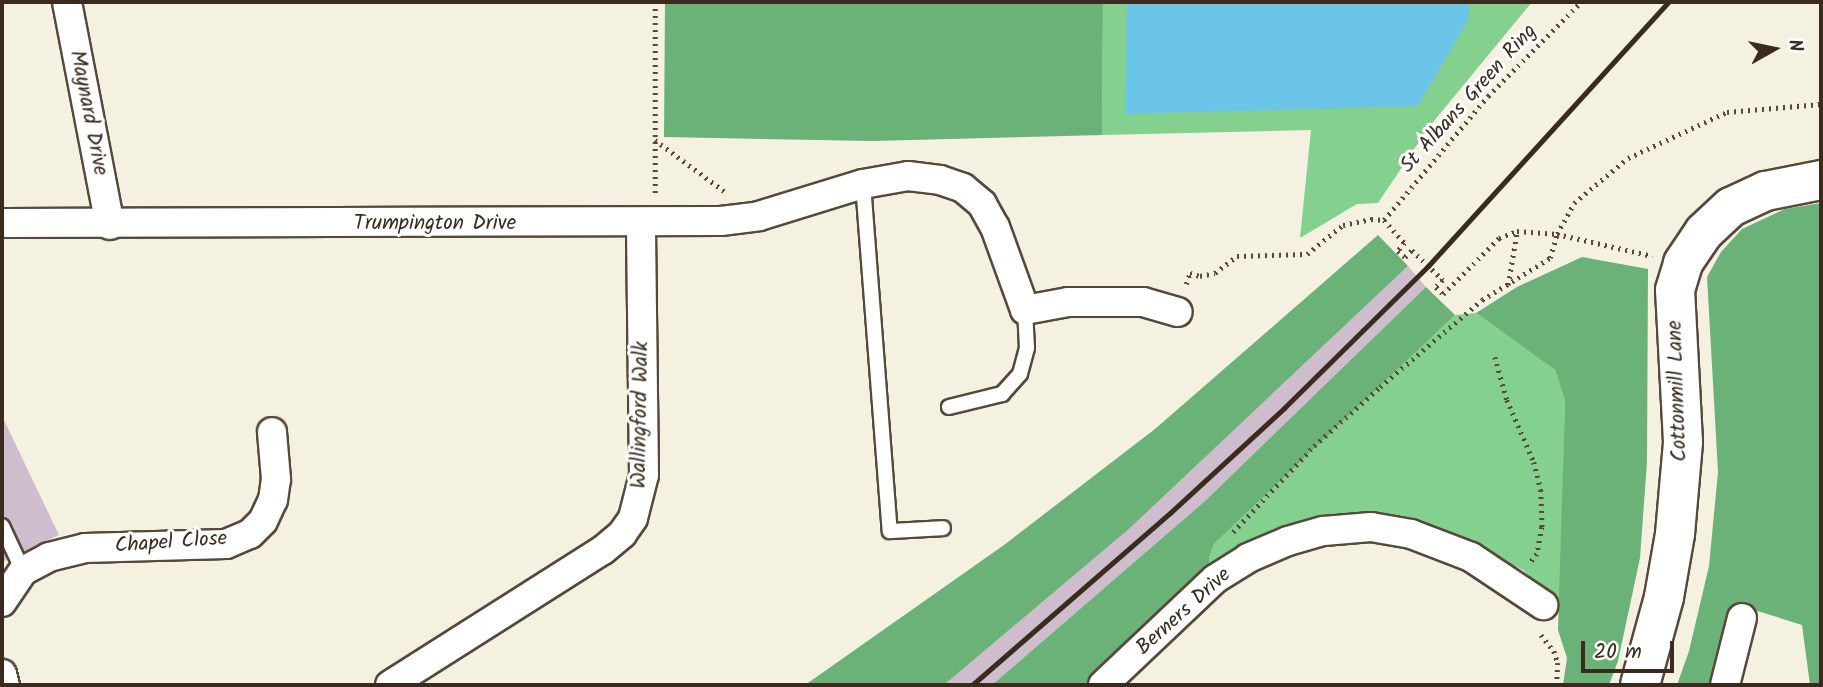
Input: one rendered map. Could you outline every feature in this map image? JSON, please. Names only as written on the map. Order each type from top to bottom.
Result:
[{"type":"street","name":"Maynard Drive","points":[[67,2],[110,225]]},
{"type":"street","name":"Trumpington Drive","points":[[2,223],[649,223],[759,216],[863,184],[908,176],[940,180],[964,188],[982,204],[995,227],[1025,310]]},
{"type":"street","name":"Cottonmill Lane","points":[[1640,685],[1664,597],[1675,534],[1683,442],[1675,290],[1683,263],[1704,232],[1731,207],[1766,191],[1810,181]]},
{"type":"street","name":"Wallingford Walk","points":[[390,685],[603,550],[622,534],[633,519],[644,475],[649,223]]},
{"type":"street","points":[[1025,310],[1068,302],[1143,302],[1178,312]]},
{"type":"street","name":"Chapel Close","points":[[2,602],[23,571],[49,557],[85,548],[226,544],[250,534],[262,521],[273,500],[276,480],[272,432]]},
{"type":"street","name":"Berners Drive","points":[[1103,685],[1215,579],[1248,558],[1288,541],[1324,531],[1371,527],[1411,534],[1461,553],[1515,586],[1539,617]]},
{"type":"street","points":[[1725,685],[1742,618]]},
{"type":"street","points":[[2,674],[5,685]]},
{"type":"lane","points":[[863,184],[890,531],[943,528]]},
{"type":"lane","points":[[949,407],[1002,394],[1020,374],[1027,348],[1025,310]]},
{"type":"lane","points":[[2,526],[23,571]]},
{"type":"path","points":[[649,223],[655,140],[655,2]]},
{"type":"path","name":"St Albans Green Ring","points":[[1384,220],[1488,96],[1581,2]]},
{"type":"path","points":[[1215,579],[1217,551],[1314,446],[1482,300],[1550,258],[1557,234],[1574,204],[1628,158],[1727,112],[1821,104]]},
{"type":"path","points":[[655,140],[759,216]]},
{"type":"path","points":[[1178,312],[1189,273],[1200,276],[1214,273],[1237,256],[1307,254],[1343,225],[1364,220],[1384,220],[1405,243],[1398,251],[1405,257],[1412,250],[1443,280],[1436,287],[1444,294],[1499,238],[1517,231],[1557,234],[1683,263]]},
{"type":"path","points":[[1508,286],[1517,231]]},
{"type":"path","points":[[1495,358],[1507,400],[1534,462],[1541,490],[1542,527],[1537,554],[1515,586]]},
{"type":"path","points":[[1539,617],[1544,637],[1554,651],[1558,663],[1557,685]]},
{"type":"shaded area","points":[[1408,266],[1426,287],[1205,501],[992,685],[944,685],[1129,529]]},
{"type":"shaded area","points":[[2,416],[59,535],[2,562]]},
{"type":"green space","points":[[665,2],[1103,2],[1102,135],[872,141],[664,137]]},
{"type":"green space","points":[[1103,2],[1532,2],[1429,127],[1378,203],[1357,204],[1300,238],[1311,130],[1102,135]]},
{"type":"green space","points":[[1821,203],[1821,685],[1810,685],[1802,625],[1735,604],[1709,685],[1677,685],[1689,651],[1709,566],[1718,472],[1707,277],[1721,252],[1742,229],[1785,209]]},
{"type":"green space","points":[[1378,235],[1408,266],[1129,529],[944,685],[805,685],[1004,545],[1155,429]]},
{"type":"green space","points":[[1582,257],[1648,269],[1647,462],[1640,558],[1618,661],[1609,685],[1563,685],[1567,658],[1558,630],[1565,401],[1555,370],[1476,313],[1517,287]]},
{"type":"green space","points":[[1426,287],[1455,315],[1214,544],[1209,558],[1210,570],[1096,685],[992,685],[1205,501]]},
{"type":"green space","points":[[1476,313],[1555,370],[1565,401],[1560,603],[1523,570],[1444,531],[1407,521],[1210,570],[1209,558],[1214,544],[1455,315]]},
{"type":"water","points":[[1127,2],[1469,2],[1468,20],[1418,106],[1125,114]]},
{"type":"railway","points":[[972,685],[1170,513],[1284,408],[1428,266],[1668,2]]}]
